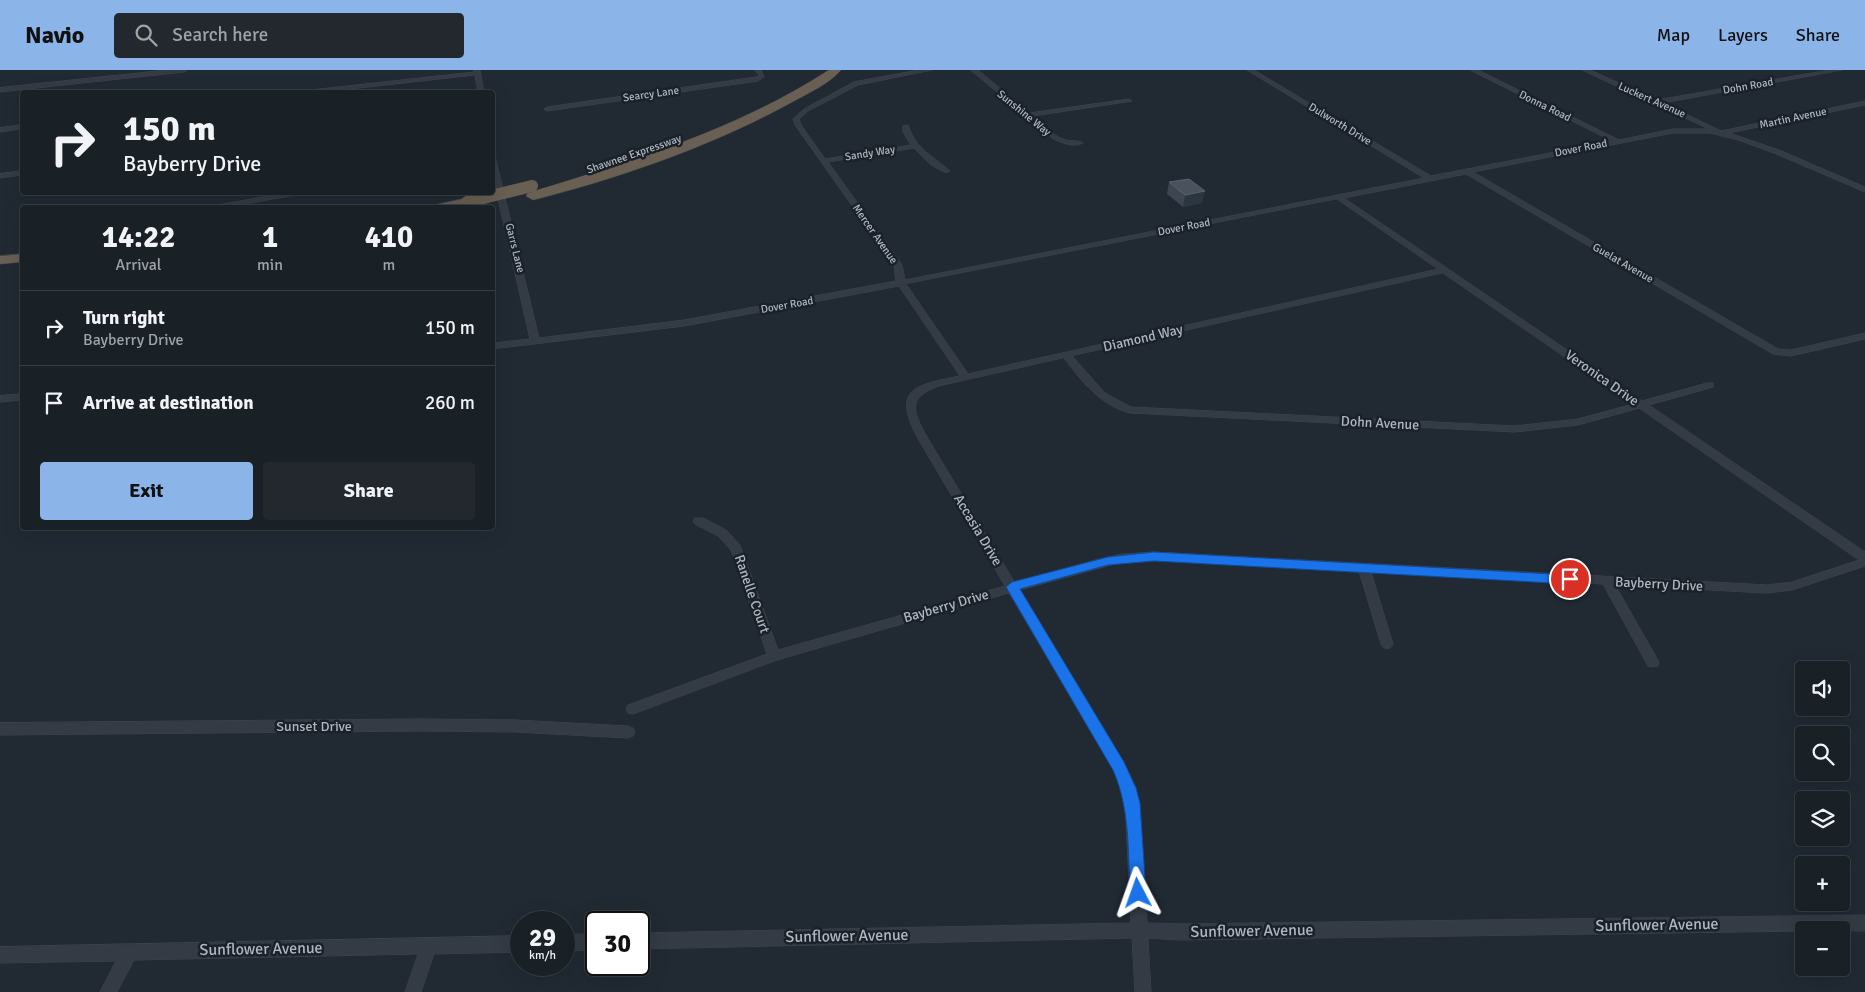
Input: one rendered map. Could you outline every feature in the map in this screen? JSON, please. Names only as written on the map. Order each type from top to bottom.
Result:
[{"type":"highway","name":"Shawnee Expressway","points":[[495,206],[686,136],[758,104],[817,70]]},
{"type":"highway","name":"Shawnee Expressway","points":[[454,205],[533,191],[636,164],[706,138],[779,105],[836,70]]},
{"type":"highway","points":[[0,260],[20,258]]},
{"type":"highway","points":[[0,271],[20,270]]},
{"type":"street","points":[[0,90],[184,70]]},
{"type":"street","name":"Searcy Lane","points":[[548,108],[755,80],[762,77],[758,70]]},
{"type":"street","name":"Mercer Avenue","points":[[930,70],[862,80],[806,110],[797,118],[798,125],[898,265],[901,283],[965,377]]},
{"type":"street","name":"Sunshine Way","points":[[974,70],[1060,140],[1080,144]]},
{"type":"street","name":"Dulworth Drive","points":[[1250,70],[1430,178]]},
{"type":"street","name":"Donna Road","points":[[1473,70],[1618,141]]},
{"type":"street","name":"Luckert Avenue","points":[[1585,70],[1714,127],[1720,132]]},
{"type":"street","name":"Dohn Road","points":[[1658,102],[1839,70]]},
{"type":"street","points":[[327,90],[477,71],[481,90]]},
{"type":"street","points":[[1028,115],[1129,102]]},
{"type":"street","name":"Martin Avenue","points":[[1720,132],[1865,103]]},
{"type":"street","points":[[906,126],[906,133],[916,146],[932,164],[946,171]]},
{"type":"street","points":[[0,130],[20,127]]},
{"type":"street","name":"Dover Road","points":[[495,346],[721,317],[1673,131],[1720,132],[1759,145],[1865,190]]},
{"type":"street","name":"Sandy Way","points":[[823,161],[916,146]]},
{"type":"street","name":"Garrs Lane","points":[[495,170],[535,340]]},
{"type":"street","name":"Guelat Avenue","points":[[1466,171],[1780,353],[1791,353],[1865,336]]},
{"type":"street","points":[[0,176],[20,173]]},
{"type":"street","points":[[224,205],[289,195]]},
{"type":"street","name":"Veronica Drive","points":[[1338,197],[1865,560]]},
{"type":"street","name":"Diamond Way","points":[[935,459],[910,415],[910,401],[919,391],[926,387],[1445,270]]},
{"type":"street","name":"Dohn Avenue","points":[[1066,355],[1102,398],[1119,407],[1142,412],[1515,429],[1562,425],[1710,385]]},
{"type":"street","points":[[0,399],[20,396]]},
{"type":"street","name":"Accasia Drive","points":[[935,459],[1119,767],[1129,788],[1132,803],[1144,992]]},
{"type":"street","name":"Ranelle Court","points":[[699,521],[722,533],[736,548],[774,656]]},
{"type":"street","name":"Bayberry Drive","points":[[633,709],[774,656],[1095,564],[1140,557],[1767,589],[1792,586],[1865,560]]},
{"type":"street","points":[[1364,568],[1387,644]]},
{"type":"street","points":[[1607,582],[1653,662]]},
{"type":"street","name":"Sunset Drive","points":[[0,729],[421,725],[534,727],[628,732]]},
{"type":"street","name":"Sunflower Avenue","points":[[650,941],[1139,931],[1865,922]]},
{"type":"street","name":"Sunflower Avenue","points":[[0,955],[510,944]]},
{"type":"street","points":[[413,992],[429,946]]},
{"type":"street","points":[[108,992],[130,952]]},
{"type":"building","points":[[1189,179],[1205,191],[1185,195],[1169,182]]},
{"type":"route","points":[[1138,893],[1132,803],[1129,788],[1119,767],[1012,587],[1108,561],[1154,556],[1570,579]]}]
